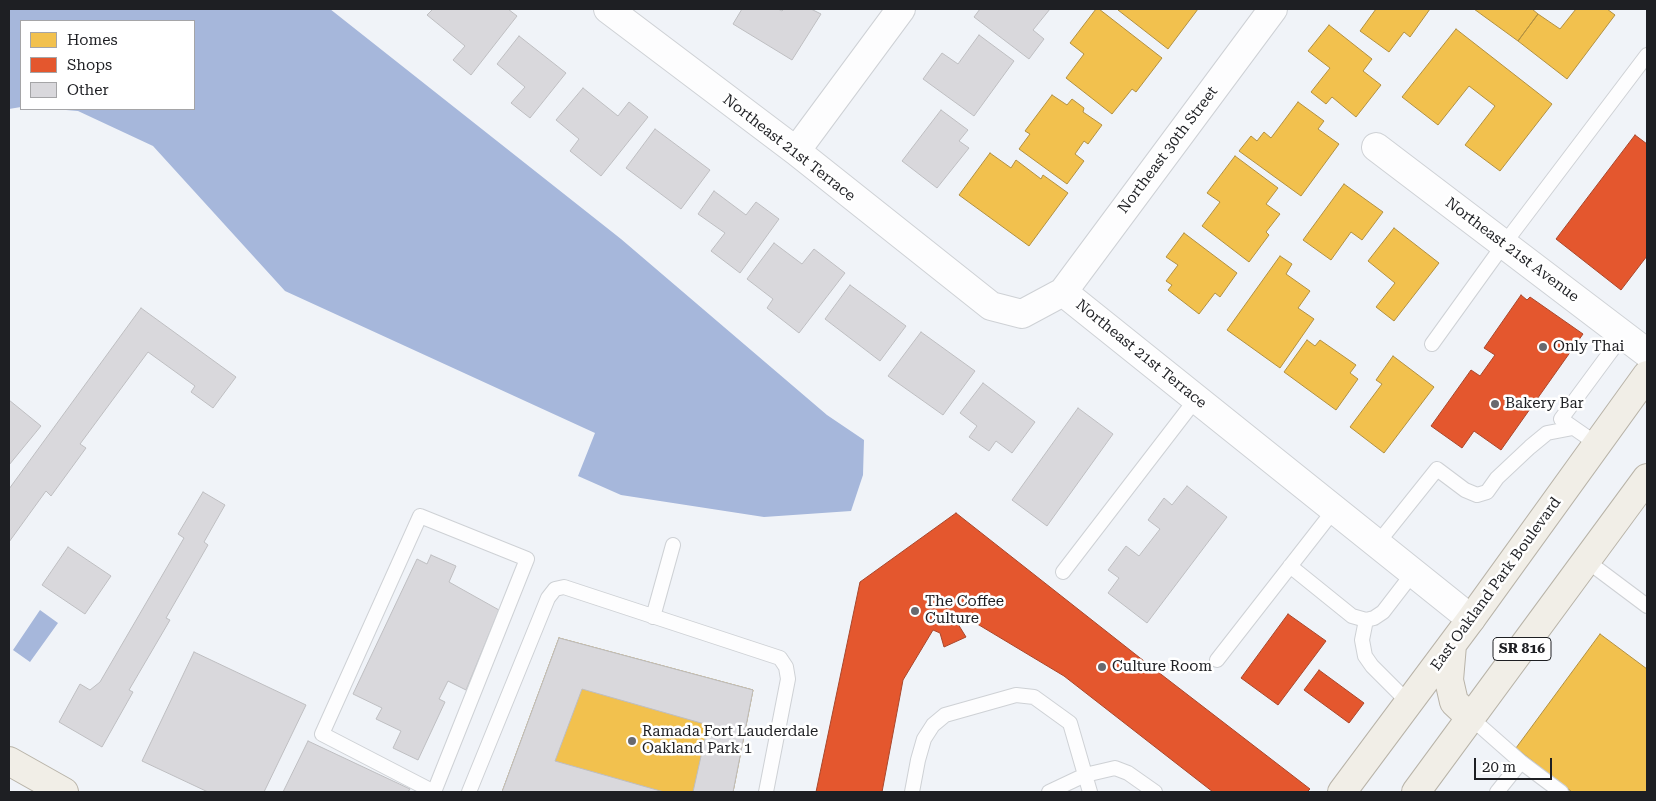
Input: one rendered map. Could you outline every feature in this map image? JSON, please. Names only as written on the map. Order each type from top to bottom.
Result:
[{"type":"main road","name":"East Oakland Park Boulevard","points":[[1342,792],[1452,645],[1647,375]]},
{"type":"main road","name":"SR 816","points":[[1416,792],[1645,484]]},
{"type":"main road","points":[[1452,645],[1450,687],[1454,702],[1471,718]]},
{"type":"main road","points":[[9,761],[64,792]]},
{"type":"street","name":"Northeast 21st Terrace","points":[[608,9],[796,151],[991,306],[1022,314],[1063,292],[1471,619]]},
{"type":"street","points":[[796,151],[901,9]]},
{"type":"street","name":"Northeast 30th Street","points":[[1063,292],[1272,9]]},
{"type":"street","name":"Northeast 21st Avenue","points":[[1376,146],[1647,353]]},
{"type":"lane","points":[[1432,344],[1504,244],[1647,55]]},
{"type":"lane","points":[[1598,444],[1560,418],[1623,335]]},
{"type":"lane","points":[[1063,572],[1196,399]]},
{"type":"lane","points":[[1377,544],[1437,469],[1465,490],[1478,495],[1486,492],[1497,478],[1548,433],[1573,428]]},
{"type":"lane","points":[[1217,660],[1334,510]]},
{"type":"lane","points":[[420,516],[527,559],[434,792],[322,734],[420,516]]},
{"type":"lane","points":[[653,617],[673,545]]},
{"type":"lane","points":[[1587,560],[1647,606]]},
{"type":"lane","points":[[1290,566],[1352,616],[1366,620],[1374,618],[1383,612],[1413,573]]},
{"type":"lane","points":[[469,792],[548,598],[555,589],[564,587],[780,658],[786,667],[788,679],[766,792]]},
{"type":"lane","points":[[1366,620],[1362,640],[1365,656],[1372,666],[1409,703]]},
{"type":"lane","points":[[912,792],[924,739],[933,725],[945,714],[1016,695],[1034,698],[1070,723],[1090,792]]},
{"type":"lane","points":[[1471,718],[1521,762],[1561,792]]},
{"type":"lane","points":[[1497,792],[1521,762]]},
{"type":"lane","points":[[1050,792],[1085,776],[1115,768],[1128,773],[1155,792]]},
{"type":"water","points":[[9,9],[330,9],[621,239],[827,415],[864,440],[863,475],[851,511],[764,517],[621,495],[578,476],[595,433],[285,291],[153,146],[78,111],[66,110],[195,110],[195,20],[20,20],[20,107],[9,109]]},
{"type":"water","points":[[40,610],[58,623],[30,662],[13,650]]},
{"type":"building: Homes","points":[[1096,9],[1099,9],[1162,58],[1136,92],[1132,89],[1112,114],[1066,78],[1084,54],[1070,43]]},
{"type":"building: Homes","points":[[1198,9],[1168,49],[1118,10]]},
{"type":"building: Homes","points":[[1376,9],[1430,9],[1410,37],[1404,32],[1389,52],[1360,31]]},
{"type":"building: Homes","points":[[1474,9],[1532,9],[1538,14],[1518,41]]},
{"type":"building: Homes","points":[[1576,9],[1607,9],[1615,15],[1567,79],[1518,41],[1538,14],[1560,29]]},
{"type":"building: Homes","points":[[1329,25],[1372,59],[1363,71],[1381,85],[1356,117],[1332,97],[1326,104],[1311,92],[1330,68],[1308,51]]},
{"type":"building: Homes","points":[[1456,29],[1552,104],[1500,171],[1465,145],[1495,106],[1469,86],[1438,125],[1402,97]]},
{"type":"building: Homes","points":[[1052,95],[1067,105],[1072,99],[1084,108],[1083,112],[1102,125],[1088,144],[1084,141],[1075,154],[1084,161],[1067,184],[1019,149],[1030,134],[1025,131]]},
{"type":"building: Homes","points":[[1298,102],[1324,121],[1318,129],[1339,144],[1301,196],[1239,151],[1251,136],[1257,141],[1264,132],[1271,138]]},
{"type":"building: Homes","points":[[990,153],[1011,168],[1016,160],[1041,179],[1043,175],[1068,193],[1029,246],[959,195]]},
{"type":"building: Homes","points":[[1235,156],[1278,188],[1266,204],[1280,214],[1266,232],[1269,235],[1249,262],[1202,226],[1220,202],[1207,193]]},
{"type":"building: Homes","points":[[1344,184],[1383,212],[1362,240],[1351,232],[1331,260],[1303,240]]},
{"type":"building: Homes","points":[[1394,228],[1439,263],[1394,321],[1376,307],[1395,283],[1368,261]]},
{"type":"building: Homes","points":[[1184,233],[1237,273],[1220,297],[1215,293],[1199,314],[1168,290],[1172,285],[1166,281],[1178,265],[1166,257]]},
{"type":"building: Homes","points":[[1280,256],[1292,264],[1286,274],[1310,291],[1298,308],[1314,319],[1280,368],[1227,330]]},
{"type":"building: Homes","points":[[1307,340],[1315,346],[1320,340],[1356,365],[1350,373],[1358,379],[1336,410],[1284,372]]},
{"type":"building: Homes","points":[[1393,356],[1434,387],[1384,453],[1350,427],[1382,384],[1376,380]]},
{"type":"building: Homes","points":[[1600,634],[1647,669],[1647,792],[1572,792],[1516,748]]},
{"type":"building: Homes","name":"Ramada Fort Lauderdale Oakland Park 1","points":[[559,638],[753,690],[733,792],[502,792]]},
{"type":"building: Shops","points":[[1635,135],[1647,144],[1647,256],[1621,290],[1556,239]]},
{"type":"building: Shops","points":[[1521,295],[1527,300],[1530,297],[1583,334],[1501,450],[1474,431],[1462,448],[1431,426],[1471,370],[1480,376],[1495,355],[1484,348]]},
{"type":"building: Shops","points":[[956,513],[1310,789],[1307,792],[1213,792],[1064,676],[964,616],[958,624],[966,637],[944,647],[940,633],[933,630],[903,680],[882,792],[816,792],[860,582]]},
{"type":"building: Shops","points":[[1288,614],[1326,641],[1278,705],[1241,678]]},
{"type":"building: Shops","points":[[1319,670],[1364,703],[1349,723],[1304,690]]},
{"type":"building: Other","points":[[433,9],[508,9],[517,16],[471,75],[453,60],[465,46],[427,15]]},
{"type":"building: Other","points":[[742,9],[778,9],[782,11],[784,9],[811,9],[821,14],[792,60],[733,24]]},
{"type":"building: Other","points":[[980,9],[1050,9],[1033,30],[1044,39],[1029,59],[974,17]]},
{"type":"building: Other","points":[[979,35],[1014,61],[974,116],[923,79],[942,53],[958,64]]},
{"type":"building: Other","points":[[519,36],[566,73],[530,118],[511,103],[525,87],[497,64]]},
{"type":"building: Other","points":[[583,88],[618,116],[629,102],[648,117],[601,176],[570,151],[579,139],[556,120]]},
{"type":"building: Other","points":[[941,110],[968,130],[959,141],[969,148],[937,188],[902,161]]},
{"type":"building: Other","points":[[655,129],[710,170],[681,209],[626,168]]},
{"type":"building: Other","points":[[714,191],[746,215],[756,202],[779,219],[740,273],[711,251],[725,233],[698,214]]},
{"type":"building: Other","points":[[774,243],[802,264],[814,249],[845,273],[799,333],[767,308],[773,299],[747,279]]},
{"type":"building: Other","points":[[850,285],[906,326],[880,361],[825,319]]},
{"type":"building: Other","points":[[141,308],[236,377],[213,408],[191,392],[195,386],[148,352],[80,444],[86,448],[51,496],[46,491],[9,542],[9,489]]},
{"type":"building: Other","points":[[921,332],[975,371],[943,415],[888,376]]},
{"type":"building: Other","points":[[983,383],[1035,422],[1012,453],[996,441],[989,451],[969,437],[977,426],[960,413]]},
{"type":"building: Other","points":[[9,400],[41,426],[9,465]]},
{"type":"building: Other","points":[[1078,408],[1113,434],[1047,526],[1012,500]]},
{"type":"building: Other","points":[[1187,486],[1227,517],[1147,623],[1108,593],[1119,578],[1108,570],[1126,546],[1139,556],[1160,529],[1148,520],[1164,498],[1172,505]]},
{"type":"building: Other","points":[[203,492],[225,505],[204,542],[208,545],[166,618],[170,620],[129,690],[133,692],[102,747],[59,722],[80,684],[90,690],[100,682],[184,538],[178,534]]},
{"type":"building: Other","points":[[68,547],[111,576],[85,614],[42,585]]},
{"type":"building: Other","points":[[431,555],[456,566],[449,582],[499,610],[466,690],[448,681],[439,699],[445,702],[418,760],[393,748],[401,731],[376,719],[382,708],[353,694],[417,559],[427,564]]},
{"type":"building: Other","name":"Ramada Fort Lauderdale Oakland Park 1","points":[[559,638],[753,690],[733,792],[693,792],[708,725],[582,689],[555,761],[664,792],[502,792]]},
{"type":"building: Other","points":[[194,652],[306,705],[264,792],[208,792],[142,761]]},
{"type":"building: Other","points":[[308,741],[410,789],[408,792],[283,792]]},
{"type":"place","name":"Only Thai","points":[[1543,347]]},
{"type":"place","name":"Bakery Bar","points":[[1495,404]]},
{"type":"place","name":"The Coffee Culture","points":[[915,611]]},
{"type":"place","name":"Culture Room","points":[[1102,667]]},
{"type":"place","name":"Ramada Fort Lauderdale Oakland Park 1","points":[[632,741]]}]
